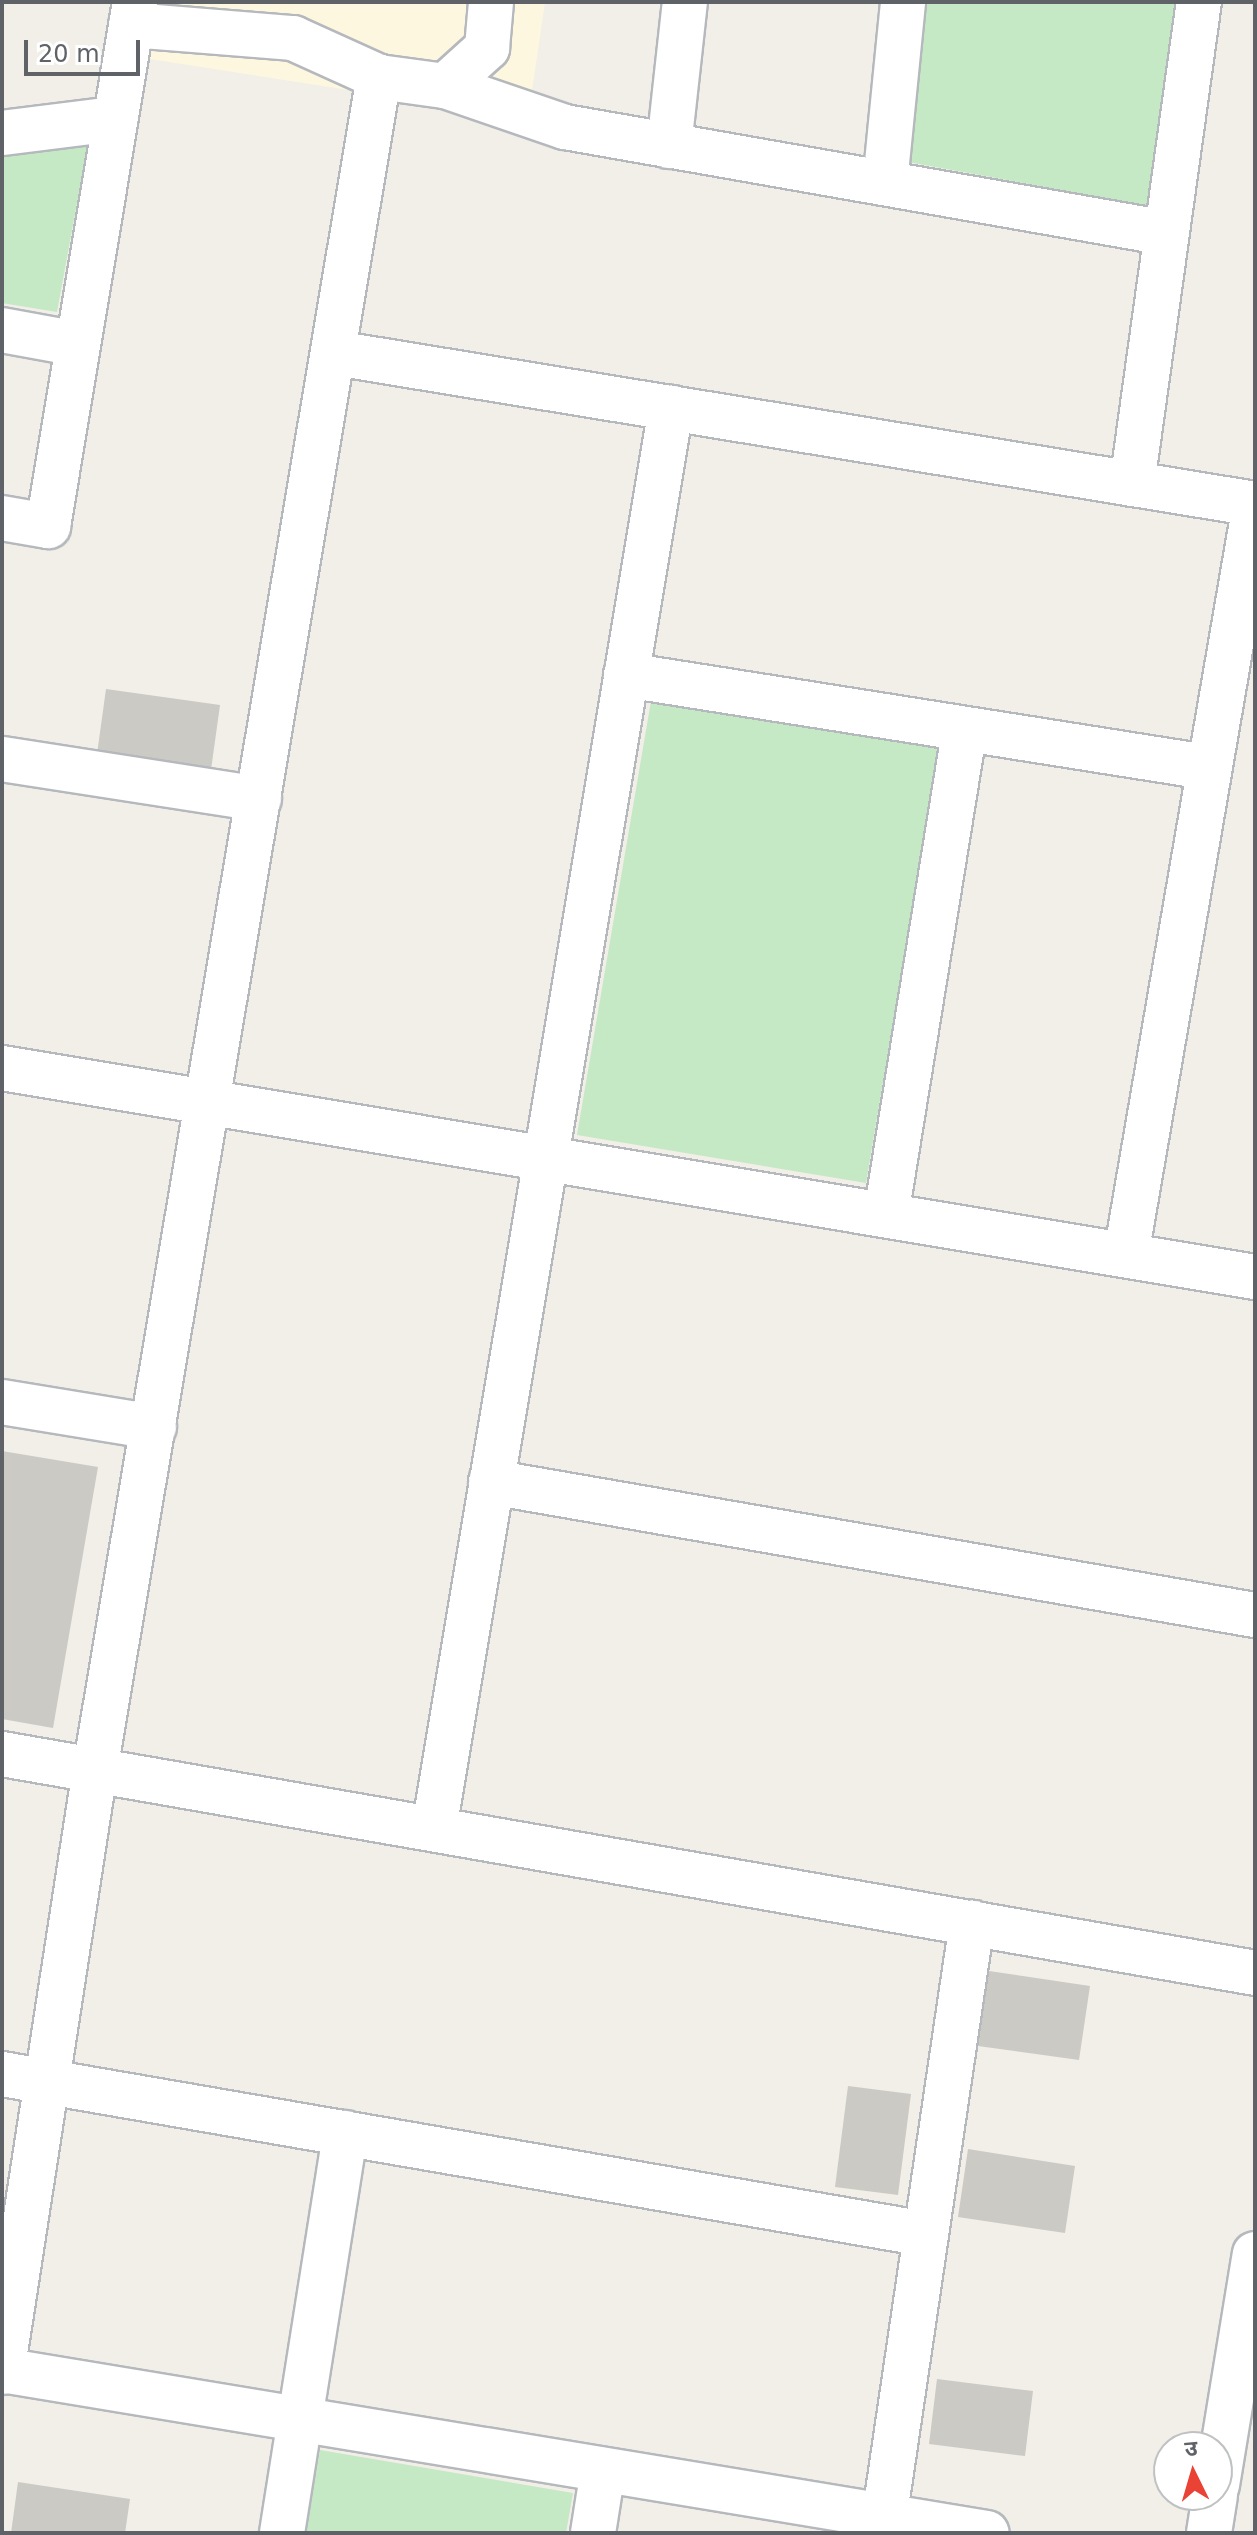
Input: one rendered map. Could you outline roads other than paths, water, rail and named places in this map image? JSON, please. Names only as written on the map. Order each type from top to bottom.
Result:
[{"type":"street","points":[[445,86],[487,48],[491,2]]},
{"type":"street","points":[[669,146],[685,2]]},
{"type":"street","points":[[885,183],[903,2]]},
{"type":"street","points":[[1132,484],[1199,2]]},
{"type":"street","points":[[2,518],[48,526],[133,13],[216,17],[293,38],[379,77],[445,86],[565,127],[1167,233]]},
{"type":"street","points":[[379,77],[95,1770],[2,2371],[603,2470],[883,2525],[987,2533]]},
{"type":"street","points":[[2,133],[115,119]]},
{"type":"street","points":[[2,330],[78,344]]},
{"type":"street","points":[[335,353],[1255,504],[1206,767],[1126,1255]]},
{"type":"street","points":[[434,1829],[671,408]]},
{"type":"street","points":[[626,675],[1206,767]]},
{"type":"street","points":[[886,1215],[965,729]]},
{"type":"street","points":[[2,759],[259,799]]},
{"type":"street","points":[[2,1068],[1255,1277]]},
{"type":"street","points":[[2,1402],[154,1427]]},
{"type":"street","points":[[491,1482],[1255,1615]]},
{"type":"street","points":[[2,1754],[1255,1973]]},
{"type":"street","points":[[883,2525],[972,1923]]},
{"type":"street","points":[[2,2074],[925,2234]]},
{"type":"street","points":[[282,2533],[345,2133]]},
{"type":"street","points":[[1226,2431],[1255,2254]]},
{"type":"street","points":[[593,2533],[603,2470]]},
{"type":"street","points":[[1209,2533],[1212,2511]]}]
